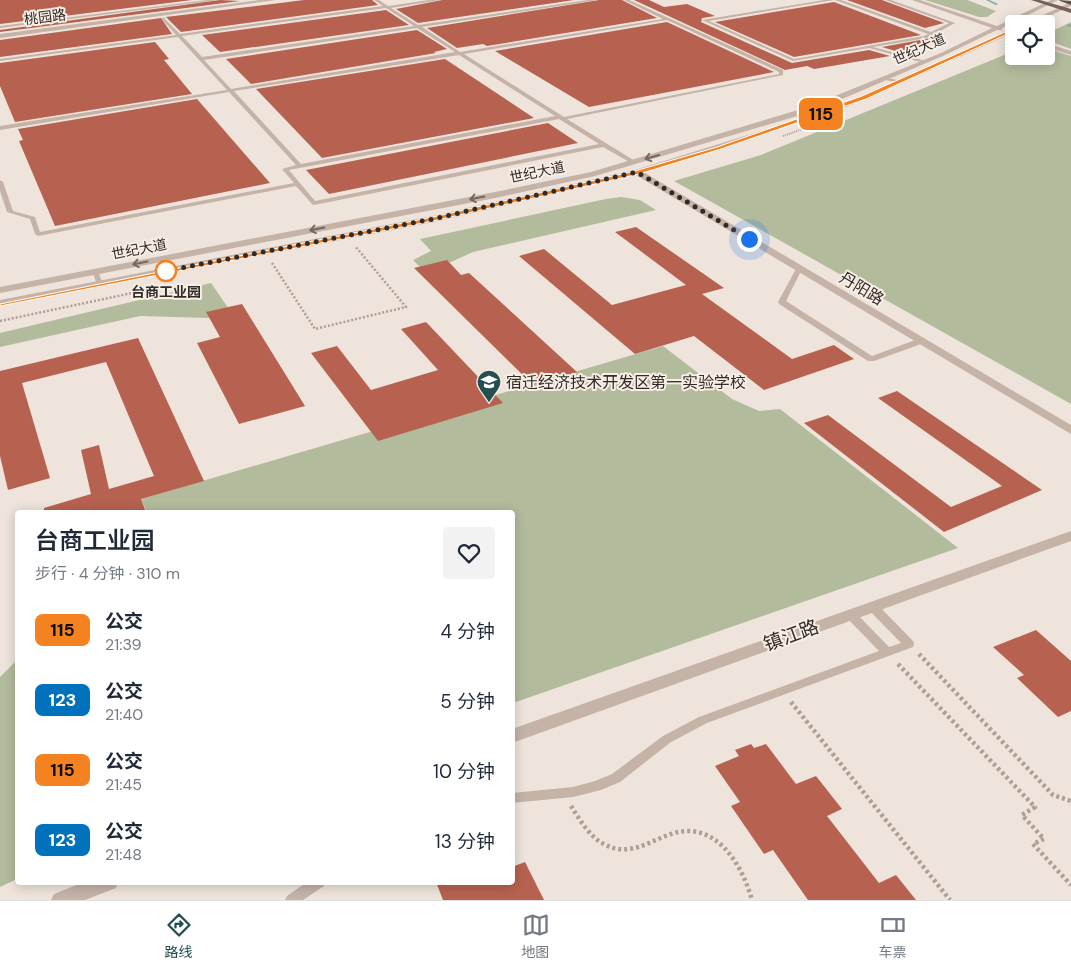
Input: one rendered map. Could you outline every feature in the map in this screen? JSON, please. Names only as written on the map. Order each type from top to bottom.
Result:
[{"type":"highway","points":[[1062,0],[1071,3]]},
{"type":"main road","points":[[1034,0],[1051,2],[1071,11]]},
{"type":"street","name":"桃园路","points":[[0,36],[272,0]]},
{"type":"street","points":[[915,0],[1005,30]]},
{"type":"street","name":"世纪大道","points":[[0,290],[635,167],[811,109],[924,62],[1051,2]]},
{"type":"street","points":[[1047,15],[1071,3]]},
{"type":"street","name":"世纪大道","points":[[0,304],[433,219],[635,167],[808,118],[900,82],[1005,35]]},
{"type":"street","points":[[1055,48],[1071,54]]},
{"type":"street","name":"丹阳路","points":[[635,167],[799,269],[1071,430]]},
{"type":"street","name":"镇江路","points":[[515,735],[1071,536]]},
{"type":"street","points":[[61,900],[101,885]]},
{"type":"lane","points":[[0,27],[216,0]]},
{"type":"lane","points":[[376,0],[604,145],[635,167]]},
{"type":"lane","points":[[0,60],[438,0]]},
{"type":"lane","points":[[200,59],[596,0]]},
{"type":"lane","points":[[604,145],[314,203],[285,169],[561,118],[781,74],[781,71],[626,0]]},
{"type":"lane","points":[[832,0],[704,20],[793,60],[868,48],[932,34],[954,23],[887,0]]},
{"type":"lane","points":[[837,0],[932,34]]},
{"type":"lane","points":[[163,18],[300,166]]},
{"type":"lane","points":[[0,128],[668,19]]},
{"type":"lane","points":[[868,48],[924,62]]},
{"type":"lane","points":[[887,78],[900,82]]},
{"type":"lane","points":[[0,182],[10,212],[33,218],[38,234],[298,184]]},
{"type":"lane","points":[[799,269],[782,302],[871,359],[921,341]]},
{"type":"lane","points":[[95,271],[100,284]]},
{"type":"lane","points":[[515,798],[573,792],[604,784],[616,778],[634,763],[686,728],[909,644],[872,606]]},
{"type":"lane","points":[[850,614],[887,652]]},
{"type":"lane","points":[[292,900],[314,885]]},
{"type":"path","points":[[264,252],[315,329],[406,307],[348,235]]},
{"type":"path","points":[[909,644],[1052,795],[1071,801]]},
{"type":"path","points":[[887,652],[1035,807],[1022,815],[1044,839],[1033,844],[1071,885]]},
{"type":"path","points":[[782,691],[950,900]]},
{"type":"path","points":[[562,792],[587,831],[597,840],[611,848],[630,851],[683,830],[698,831],[713,838],[726,850],[743,873],[752,900]]},
{"type":"green space","points":[[925,0],[967,0],[996,11],[987,17],[979,17]]},
{"type":"green space","points":[[1071,22],[1071,49],[1055,43],[1055,30]]},
{"type":"green space","points":[[1055,51],[1071,56],[1071,404],[674,181],[761,155],[1005,55],[1005,65],[1055,65]]},
{"type":"green space","points":[[621,197],[640,200],[656,210],[473,252],[451,262],[422,269],[413,260],[431,251],[420,239]]},
{"type":"green space","points":[[211,283],[231,312],[208,318],[140,316],[0,347],[0,333]]},
{"type":"green space","points":[[663,346],[732,399],[759,411],[780,409],[958,548],[515,702],[515,510],[146,510],[141,499]]},
{"type":"green space","points":[[15,662],[15,880],[0,887],[0,677]]},
{"type":"building","points":[[0,0],[192,0],[0,24]]},
{"type":"building","points":[[220,0],[240,1],[0,32],[0,30]]},
{"type":"building","points":[[304,0],[372,0],[378,5],[181,32],[166,17]]},
{"type":"building","points":[[442,0],[574,0],[418,23],[396,9]]},
{"type":"building","points":[[599,0],[622,0],[657,18],[487,46],[483,44],[457,48],[427,28]]},
{"type":"building","points":[[634,0],[649,0],[664,7],[687,4],[715,16],[702,18],[701,22],[792,63],[869,50],[890,56],[814,69],[807,66],[785,70]]},
{"type":"building","points":[[847,0],[882,0],[944,23],[925,28]]},
{"type":"building","points":[[834,2],[921,35],[794,57],[715,22]]},
{"type":"building","points":[[386,10],[409,25],[220,52],[202,35]]},
{"type":"building","points":[[161,18],[172,34],[0,57],[0,40]]},
{"type":"building","points":[[667,22],[774,72],[589,107],[495,51]]},
{"type":"building","points":[[417,30],[447,49],[434,52],[436,53],[251,84],[226,59]]},
{"type":"building","points":[[931,38],[902,53],[882,47]]},
{"type":"building","points":[[155,42],[169,59],[164,60],[192,94],[15,122],[0,86],[0,63]]},
{"type":"building","points":[[445,59],[534,118],[322,158],[256,89]]},
{"type":"building","points":[[197,99],[270,183],[55,226],[19,141],[23,140],[18,129]]},
{"type":"building","points":[[548,123],[578,143],[329,194],[306,170]]},
{"type":"building","points":[[636,227],[724,288],[702,294],[792,359],[834,345],[854,359],[764,390],[694,336],[635,354],[519,256],[544,249],[612,305],[686,285],[615,232]]},
{"type":"building","points":[[447,260],[461,275],[469,273],[577,372],[533,385],[414,268]]},
{"type":"building","points":[[242,304],[305,406],[239,424],[197,343],[220,337],[206,312]]},
{"type":"building","points":[[426,322],[503,403],[378,441],[311,353],[337,346],[371,390],[438,370],[401,329]]},
{"type":"building","points":[[138,338],[204,481],[141,499],[145,510],[44,510],[44,508],[91,494],[81,450],[99,445],[109,489],[154,476],[106,362],[22,383],[50,478],[8,490],[0,456],[0,371]]},
{"type":"building","points":[[897,391],[1042,490],[944,532],[804,423],[828,415],[951,507],[1002,486],[878,398]]},
{"type":"building","points":[[1036,630],[1071,661],[1071,711],[1058,717],[1017,678],[1024,675],[993,647]]},
{"type":"building","points":[[751,744],[754,748],[766,744],[796,784],[816,776],[842,809],[827,816],[879,883],[896,875],[916,900],[808,900],[773,850],[764,854],[731,806],[740,802],[715,766],[739,756],[735,750]]},
{"type":"building","points":[[525,862],[544,900],[443,900],[437,885],[515,885],[515,866]]},
{"type":"waterway","points":[[987,0],[997,4]]},
{"type":"bus line","name":"115","points":[[0,304],[433,219],[637,172],[719,148],[864,98],[1005,34]]},
{"type":"place","name":"台商工业园","points":[[166,271]]},
{"type":"place","name":"宿迁经济技术开发区第一实验学校","points":[[489,403]]},
{"type":"route","points":[[166,271],[433,219],[637,172],[749,239]]}]
